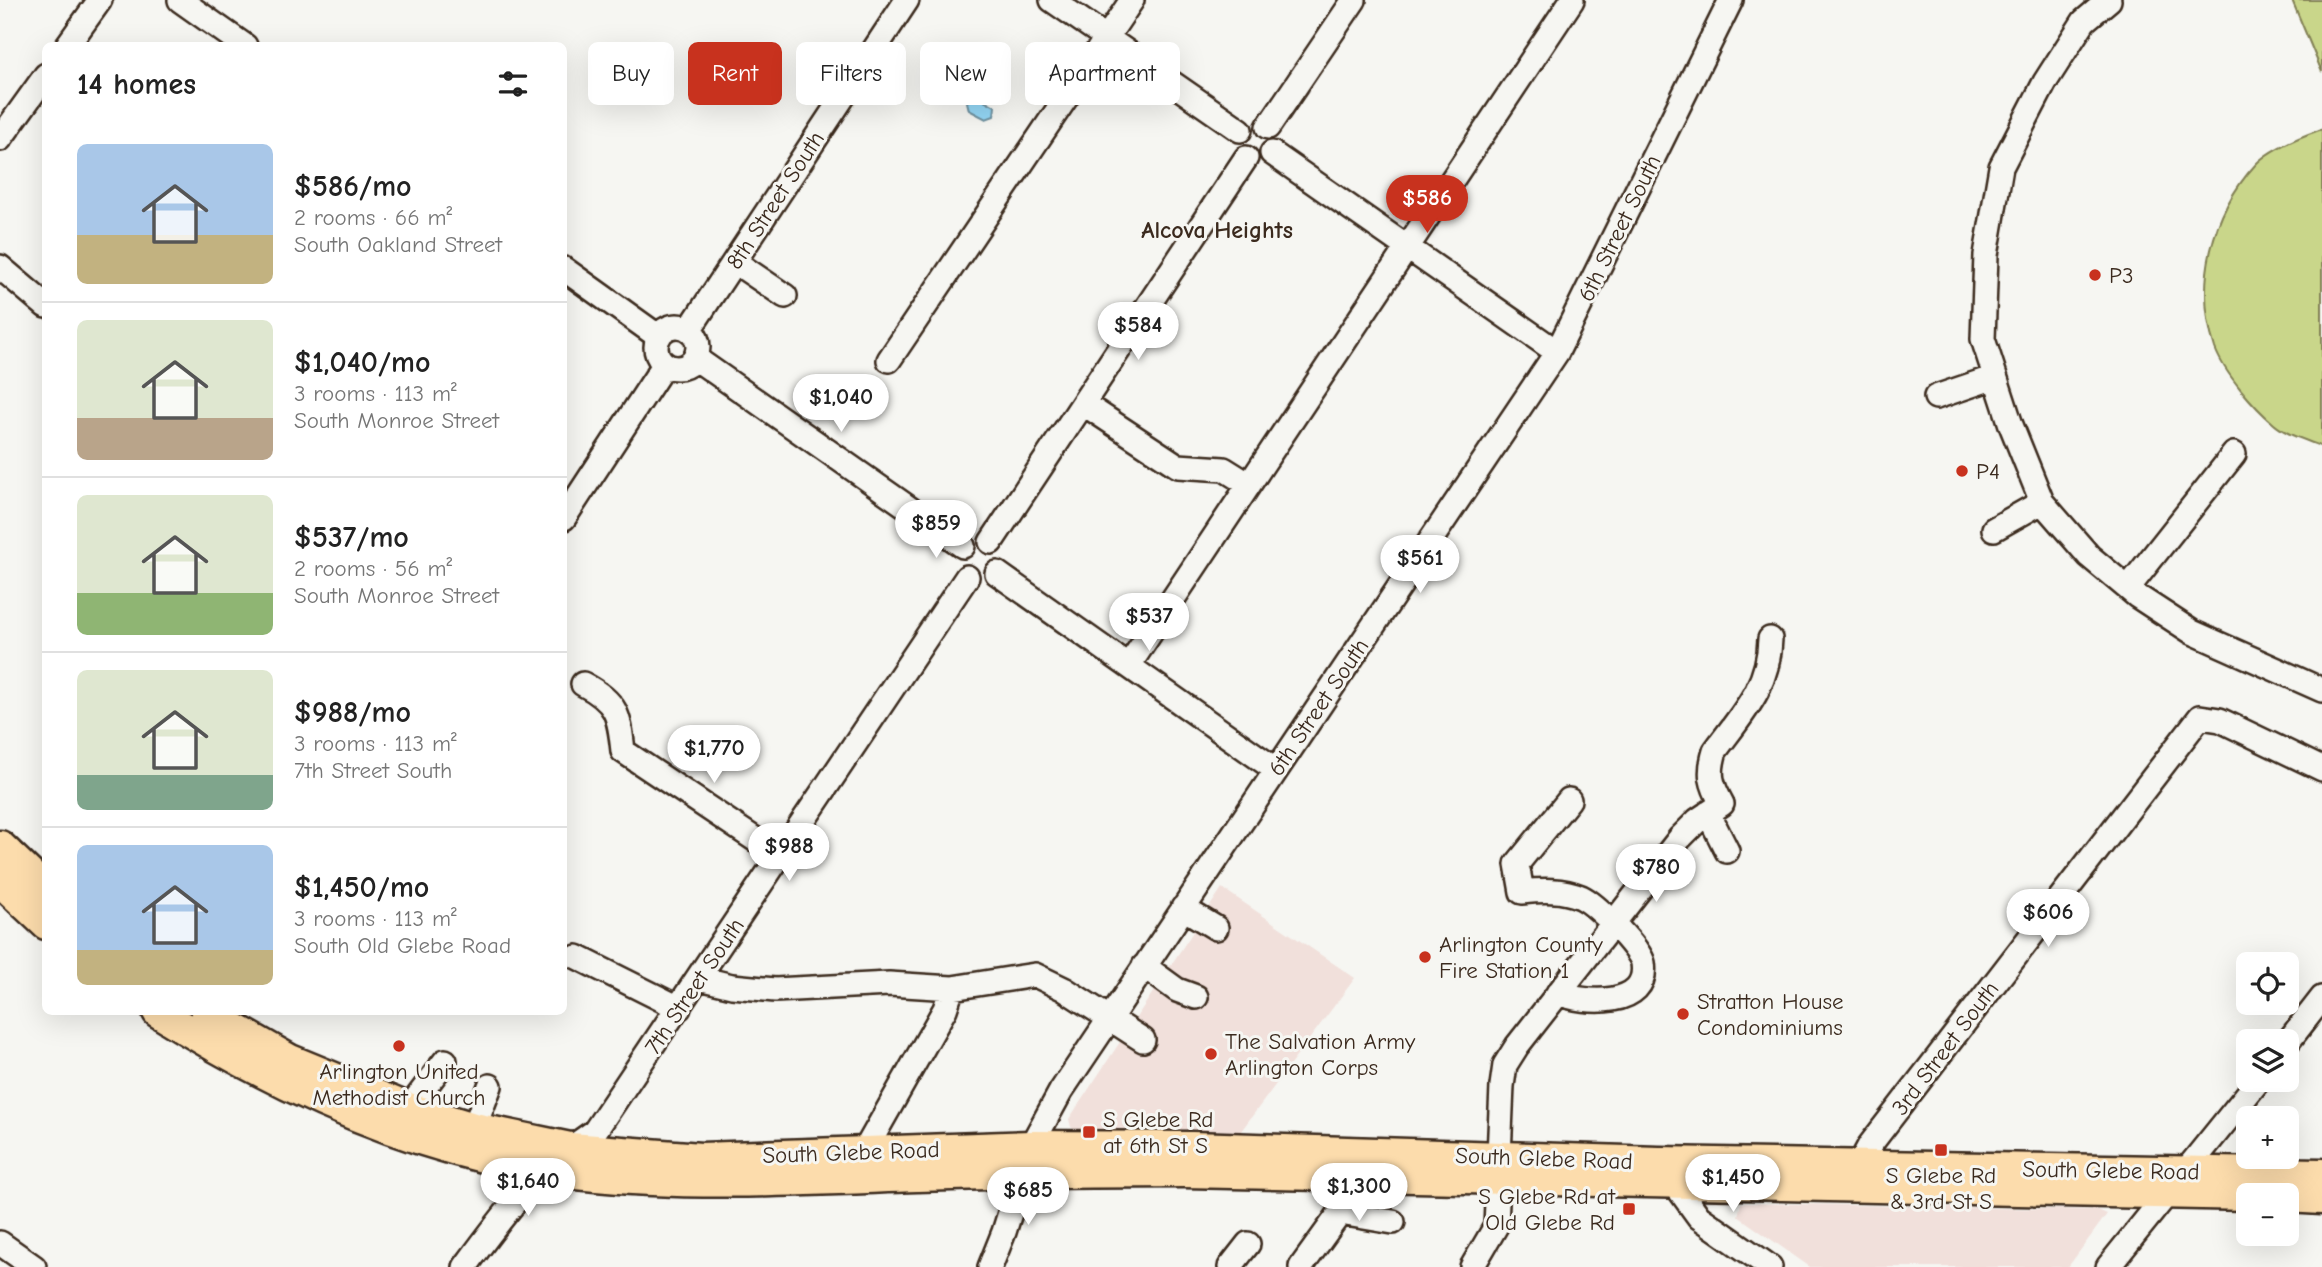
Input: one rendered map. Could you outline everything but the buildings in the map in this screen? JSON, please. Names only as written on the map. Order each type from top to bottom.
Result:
[{"type":"main road","points":[[0,846],[42,886]]},
{"type":"main road","points":[[0,881],[42,920]]},
{"type":"main road","name":"South Glebe Road","points":[[175,1015],[220,1023],[304,1093],[402,1119],[544,1168],[588,1175],[696,1182],[1026,1159]]},
{"type":"main road","name":"South Glebe Road","points":[[402,1119],[474,1128],[570,1148],[701,1158],[864,1152],[1026,1159],[1348,1163],[2178,1182],[2322,1174]]},
{"type":"main road","name":"South Glebe Road","points":[[1498,1168],[1675,1184],[1861,1176]]},
{"type":"main road","name":"South Glebe Road","points":[[2178,1182],[2236,1193]]},
{"type":"main road","points":[[2299,1198],[2322,1199]]},
{"type":"street","points":[[70,42],[100,0]]},
{"type":"street","points":[[180,0],[239,42]]},
{"type":"street","name":"8th Street South","points":[[689,330],[907,0]]},
{"type":"street","points":[[1052,0],[1240,130]]},
{"type":"street","points":[[889,360],[1132,0]]},
{"type":"street","points":[[1268,127],[1354,0]]},
{"type":"street","points":[[1129,665],[1572,0]]},
{"type":"street","name":"6th Street South","points":[[990,1267],[1004,1232],[1026,1159],[1061,1091],[1557,352],[1731,0]]},
{"type":"street","points":[[2109,0],[2084,21],[2045,82],[2001,167],[1986,255],[1983,339],[2042,502],[2089,556],[2128,588],[2192,632],[2322,690]]},
{"type":"street","points":[[0,139],[42,81]]},
{"type":"street","points":[[1257,123],[1268,127],[1276,142],[1272,153],[1257,161],[1246,158],[1239,148],[1240,130],[1257,123]]},
{"type":"street","points":[[1272,153],[1557,352]]},
{"type":"street","points":[[990,542],[1246,158]]},
{"type":"street","points":[[734,262],[785,296]]},
{"type":"street","points":[[0,267],[42,303]]},
{"type":"street","points":[[567,271],[659,337]]},
{"type":"street","points":[[676,326],[689,330],[696,340],[695,358],[684,367],[664,365],[656,348],[659,337],[676,326]]},
{"type":"street","points":[[695,358],[963,546]]},
{"type":"street","points":[[567,513],[664,365]]},
{"type":"street","points":[[1937,397],[1996,377]]},
{"type":"street","points":[[1084,404],[1178,466],[1224,469],[1248,484]]},
{"type":"street","points":[[2128,588],[2234,454]]},
{"type":"street","points":[[1993,529],[2042,502]]},
{"type":"street","points":[[979,538],[990,542],[999,552],[997,573],[979,580],[967,577],[958,559],[963,546],[979,538]]},
{"type":"street","points":[[997,573],[1276,770]]},
{"type":"street","name":"7th Street South","points":[[465,1267],[517,1196],[544,1168],[595,1131],[967,577]]},
{"type":"street","points":[[1472,1267],[1496,1226],[1505,1065],[1680,838],[1722,804],[1710,783],[1715,751],[1765,678],[1770,639]]},
{"type":"street","points":[[583,684],[604,695],[614,708],[623,751],[780,856]]},
{"type":"street","name":"3rd Street South","points":[[1861,1176],[1870,1145],[2200,717],[2220,720],[2322,769]]},
{"type":"street","points":[[1558,993],[1577,1001],[1602,1002],[1618,998],[1633,989],[1642,979],[1641,954],[1582,898],[1549,890],[1522,892],[1517,864],[1569,800]]},
{"type":"street","points":[[1708,813],[1727,851]]},
{"type":"street","points":[[1183,908],[1216,928]]},
{"type":"street","points":[[577,957],[679,1007]]},
{"type":"street","points":[[1144,967],[1178,990],[1196,998]]},
{"type":"street","points":[[699,978],[732,986],[775,990],[889,984],[952,988],[1035,975],[1064,989],[1108,1020],[1143,1040]]},
{"type":"street","points":[[864,1152],[945,1009],[952,988]]},
{"type":"street","points":[[2298,1029],[2322,998]]},
{"type":"street","points":[[402,1119],[445,1061]]},
{"type":"street","points":[[474,1128],[490,1086]]},
{"type":"street","points":[[2108,1267],[2249,1092]]},
{"type":"street","points":[[1301,1267],[1340,1213],[1348,1163]]},
{"type":"street","points":[[1675,1184],[1699,1217],[1770,1267]]},
{"type":"street","points":[[1340,1213],[1393,1222]]},
{"type":"street","points":[[0,1243],[34,1267]]},
{"type":"street","points":[[1230,1267],[1248,1244]]},
{"type":"shaded area","points":[[1222,888],[1355,978],[1241,1131],[1075,1130],[1069,1119]]},
{"type":"shaded area","points":[[1741,1203],[2098,1210],[2107,1214],[2068,1267],[1810,1267],[1738,1216]]},
{"type":"green space","points":[[2292,0],[2322,0],[2322,72]]},
{"type":"green space","points":[[2322,129],[2322,447],[2279,428],[2240,389],[2215,348],[2206,300],[2211,251],[2218,227],[2240,183],[2256,164],[2270,153]]},
{"type":"water","points":[[968,105],[995,106],[994,116],[986,119],[969,110]]},
{"type":"place","name":"P3","points":[[2095,275]]},
{"type":"place","name":"P4","points":[[1962,471]]},
{"type":"place","name":"Arlington County Fire Station 1","points":[[1425,957]]},
{"type":"place","name":"Stratton House Condominiums","points":[[1683,1014]]},
{"type":"place","name":"Arlington United Methodist Church","points":[[399,1046]]},
{"type":"place","name":"The Salvation Army Arlington Corps","points":[[1211,1054]]},
{"type":"place","name":"S Glebe Rd at 6th St S","points":[[1089,1132]]},
{"type":"place","name":"S Glebe Rd & 3rd St S","points":[[1941,1150]]},
{"type":"place","name":"S Glebe Rd at Old Glebe Rd","points":[[1629,1209]]},
{"type":"district","name":"Alcova Heights","points":[[1217,230]]}]
